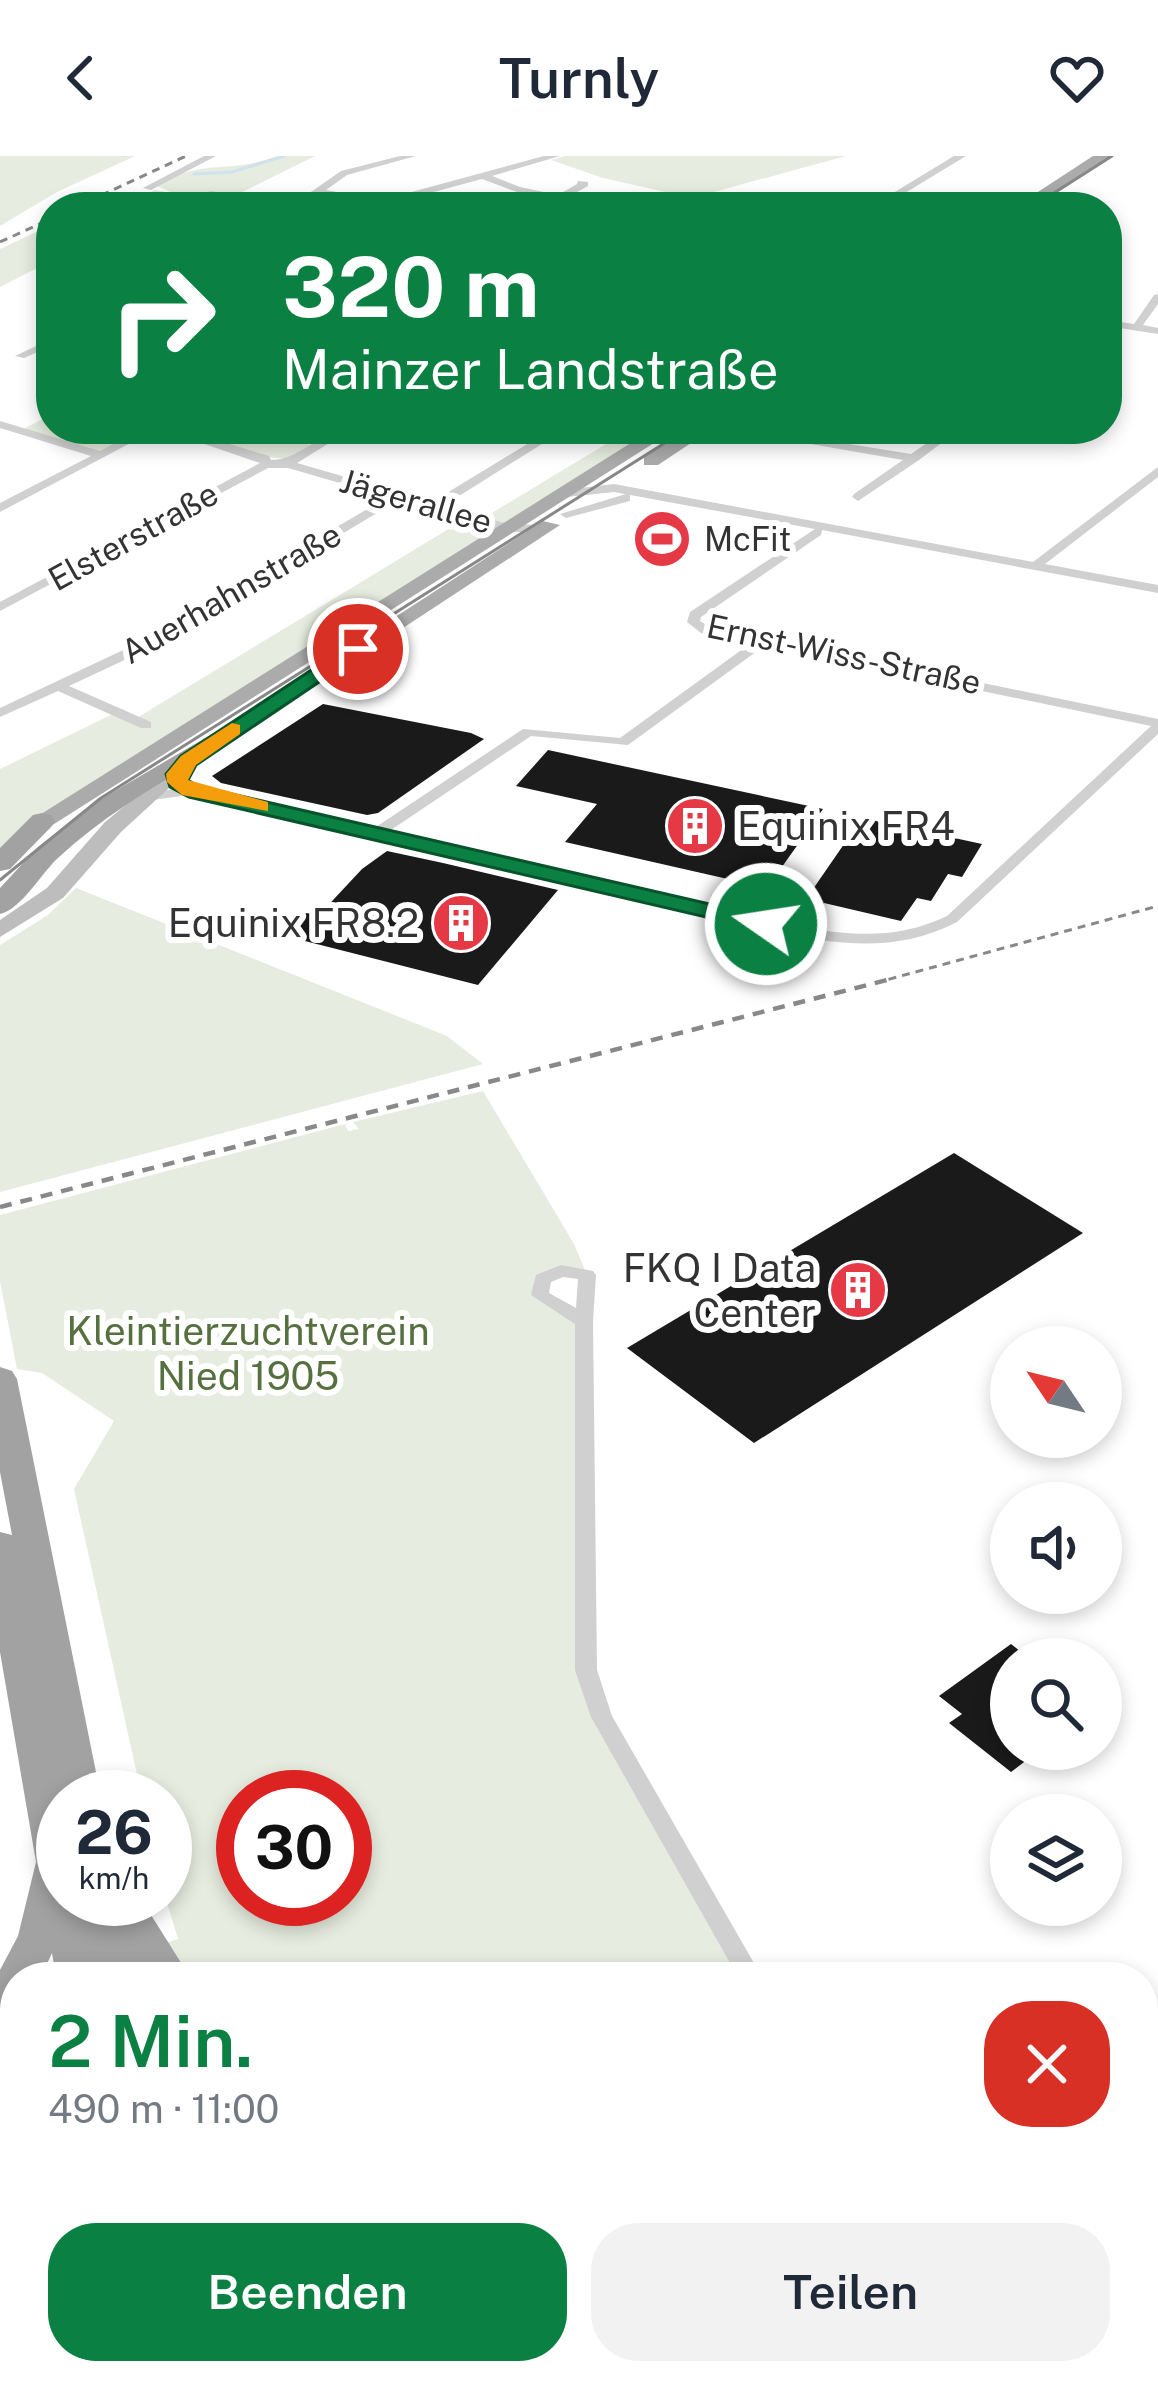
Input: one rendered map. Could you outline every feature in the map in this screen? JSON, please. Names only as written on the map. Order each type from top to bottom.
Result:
[{"type":"highway","points":[[6,918],[28,872],[97,814],[229,732]]},
{"type":"highway","points":[[0,859],[42,821]]},
{"type":"highway","points":[[0,1379],[76,1770]]},
{"type":"highway","points":[[0,1546],[41,1770]]},
{"type":"highway","points":[[24,1962],[40,1926]]},
{"type":"highway","points":[[69,1926],[75,1962]]},
{"type":"highway","points":[[105,1926],[112,1962]]},
{"type":"highway","points":[[133,1926],[156,1962]]},
{"type":"main road","points":[[1051,192],[1112,159]]},
{"type":"main road","points":[[1068,192],[1112,159]]},
{"type":"main road","points":[[6,918],[56,893],[141,799],[188,760],[544,529],[566,503],[613,484],[652,444]]},
{"type":"main road","points":[[42,821],[507,528],[613,484],[678,444]]},
{"type":"street","points":[[148,188],[211,156]]},
{"type":"street","points":[[318,192],[344,173],[411,156]]},
{"type":"street","points":[[417,192],[555,156]]},
{"type":"street","points":[[900,192],[962,156]]},
{"type":"street","points":[[480,176],[536,192]]},
{"type":"street","points":[[572,192],[585,184],[581,183]]},
{"type":"street","points":[[1136,328],[1158,297]]},
{"type":"street","points":[[1122,326],[1158,331]]},
{"type":"street","points":[[20,356],[36,349]]},
{"type":"street","points":[[0,424],[36,435]]},
{"type":"street","points":[[65,444],[100,455]]},
{"type":"street","points":[[0,508],[122,444]]},
{"type":"street","name":"Jägerallee","points":[[213,444],[265,461],[290,462],[507,528],[544,529]]},
{"type":"street","points":[[290,462],[321,444]]},
{"type":"street","points":[[436,506],[536,444]]},
{"type":"street","points":[[800,444],[915,458]]},
{"type":"street","points":[[858,496],[934,444]]},
{"type":"street","name":"Elsterstraße","points":[[0,607],[265,461]]},
{"type":"street","points":[[1034,567],[1158,471]]},
{"type":"street","points":[[613,484],[811,531]]},
{"type":"street","points":[[613,484],[790,527],[1158,590]]},
{"type":"street","points":[[0,486],[26,494]]},
{"type":"street","name":"Auerhahnstraße","points":[[0,712],[62,688],[187,622],[398,496]]},
{"type":"street","name":"Ernst-Wiss-Straße","points":[[811,531],[693,619],[706,630],[1158,725]]},
{"type":"street","points":[[376,834],[528,732],[623,742],[762,641]]},
{"type":"street","name":"Auerhahnstraße","points":[[62,688],[146,725]]},
{"type":"street","points":[[141,799],[189,790],[835,939],[900,938],[939,927],[964,910],[1158,725]]},
{"type":"street","points":[[188,760],[176,777],[189,790]]},
{"type":"street","points":[[584,1322],[586,1670],[602,1718],[741,1962]]},
{"type":"green space","points":[[0,156],[135,156],[57,192],[36,192],[36,205],[0,226]]},
{"type":"green space","points":[[277,156],[315,156],[242,192],[171,192],[157,186],[189,171]]},
{"type":"green space","points":[[565,156],[846,156],[714,192],[665,192],[551,160]]},
{"type":"green space","points":[[36,232],[36,269],[0,287],[0,249]]},
{"type":"green space","points":[[73,444],[117,444],[102,452]]},
{"type":"green space","points":[[221,444],[314,446],[291,459]]},
{"type":"green space","points":[[606,444],[643,444],[0,855],[0,769],[123,709],[135,719],[470,516],[482,519]]},
{"type":"green space","points":[[76,888],[447,1036],[483,1064],[0,1192],[0,945],[48,915]]},
{"type":"green space","name":"Kleintierzuchtverein Nied 1905","points":[[483,1091],[574,1244],[587,1275],[561,1271],[542,1279],[540,1294],[584,1321],[586,1670],[742,1962],[156,1962],[146,1949],[178,1939],[174,1926],[192,1926],[192,1770],[136,1770],[74,1489],[114,1421],[42,1373],[17,1369],[0,1281],[0,1215],[345,1124],[348,1131],[359,1129],[353,1122]]},
{"type":"building","points":[[323,704],[484,739],[378,813],[367,815],[221,783],[212,776]]},
{"type":"building","name":"Equinix FR4","points":[[548,750],[823,809],[767,888],[565,842],[597,804],[516,786]]},
{"type":"building","points":[[862,818],[982,844],[962,877],[948,874],[931,901],[917,898],[901,921],[824,903],[820,910],[802,905]]},
{"type":"building","name":"Equinix FR8.2","points":[[387,851],[558,890],[478,985],[297,939],[289,933],[303,913],[320,914],[362,869]]},
{"type":"building","name":"FKQ I Data Center","points":[[954,1153],[1083,1233],[754,1443],[627,1348]]},
{"type":"building","points":[[990,1659],[990,1755],[949,1723],[962,1714],[939,1696]]},
{"type":"waterway","points":[[194,174],[232,172],[284,156]]},
{"type":"tram line","points":[[1056,192],[1112,156]]},
{"type":"tram line","points":[[0,880],[101,798],[663,444]]},
{"type":"railway","points":[[108,192],[186,156]]},
{"type":"railway","points":[[0,242],[36,226]]},
{"type":"railway","points":[[875,983],[1158,906]]},
{"type":"railway","points":[[0,1207],[887,980]]},
{"type":"slow traffic","points":[[232,729],[188,760],[177,782],[189,790],[260,807]]},
{"type":"place","name":"McFit","points":[[662,539]]},
{"type":"place","name":"Equinix FR4","points":[[695,826]]},
{"type":"place","name":"Equinix FR8.2","points":[[461,923]]},
{"type":"place","name":"FKQ I Data Center","points":[[858,1290]]},
{"type":"route","points":[[358,649],[188,760],[177,782],[189,790],[766,924]]}]
